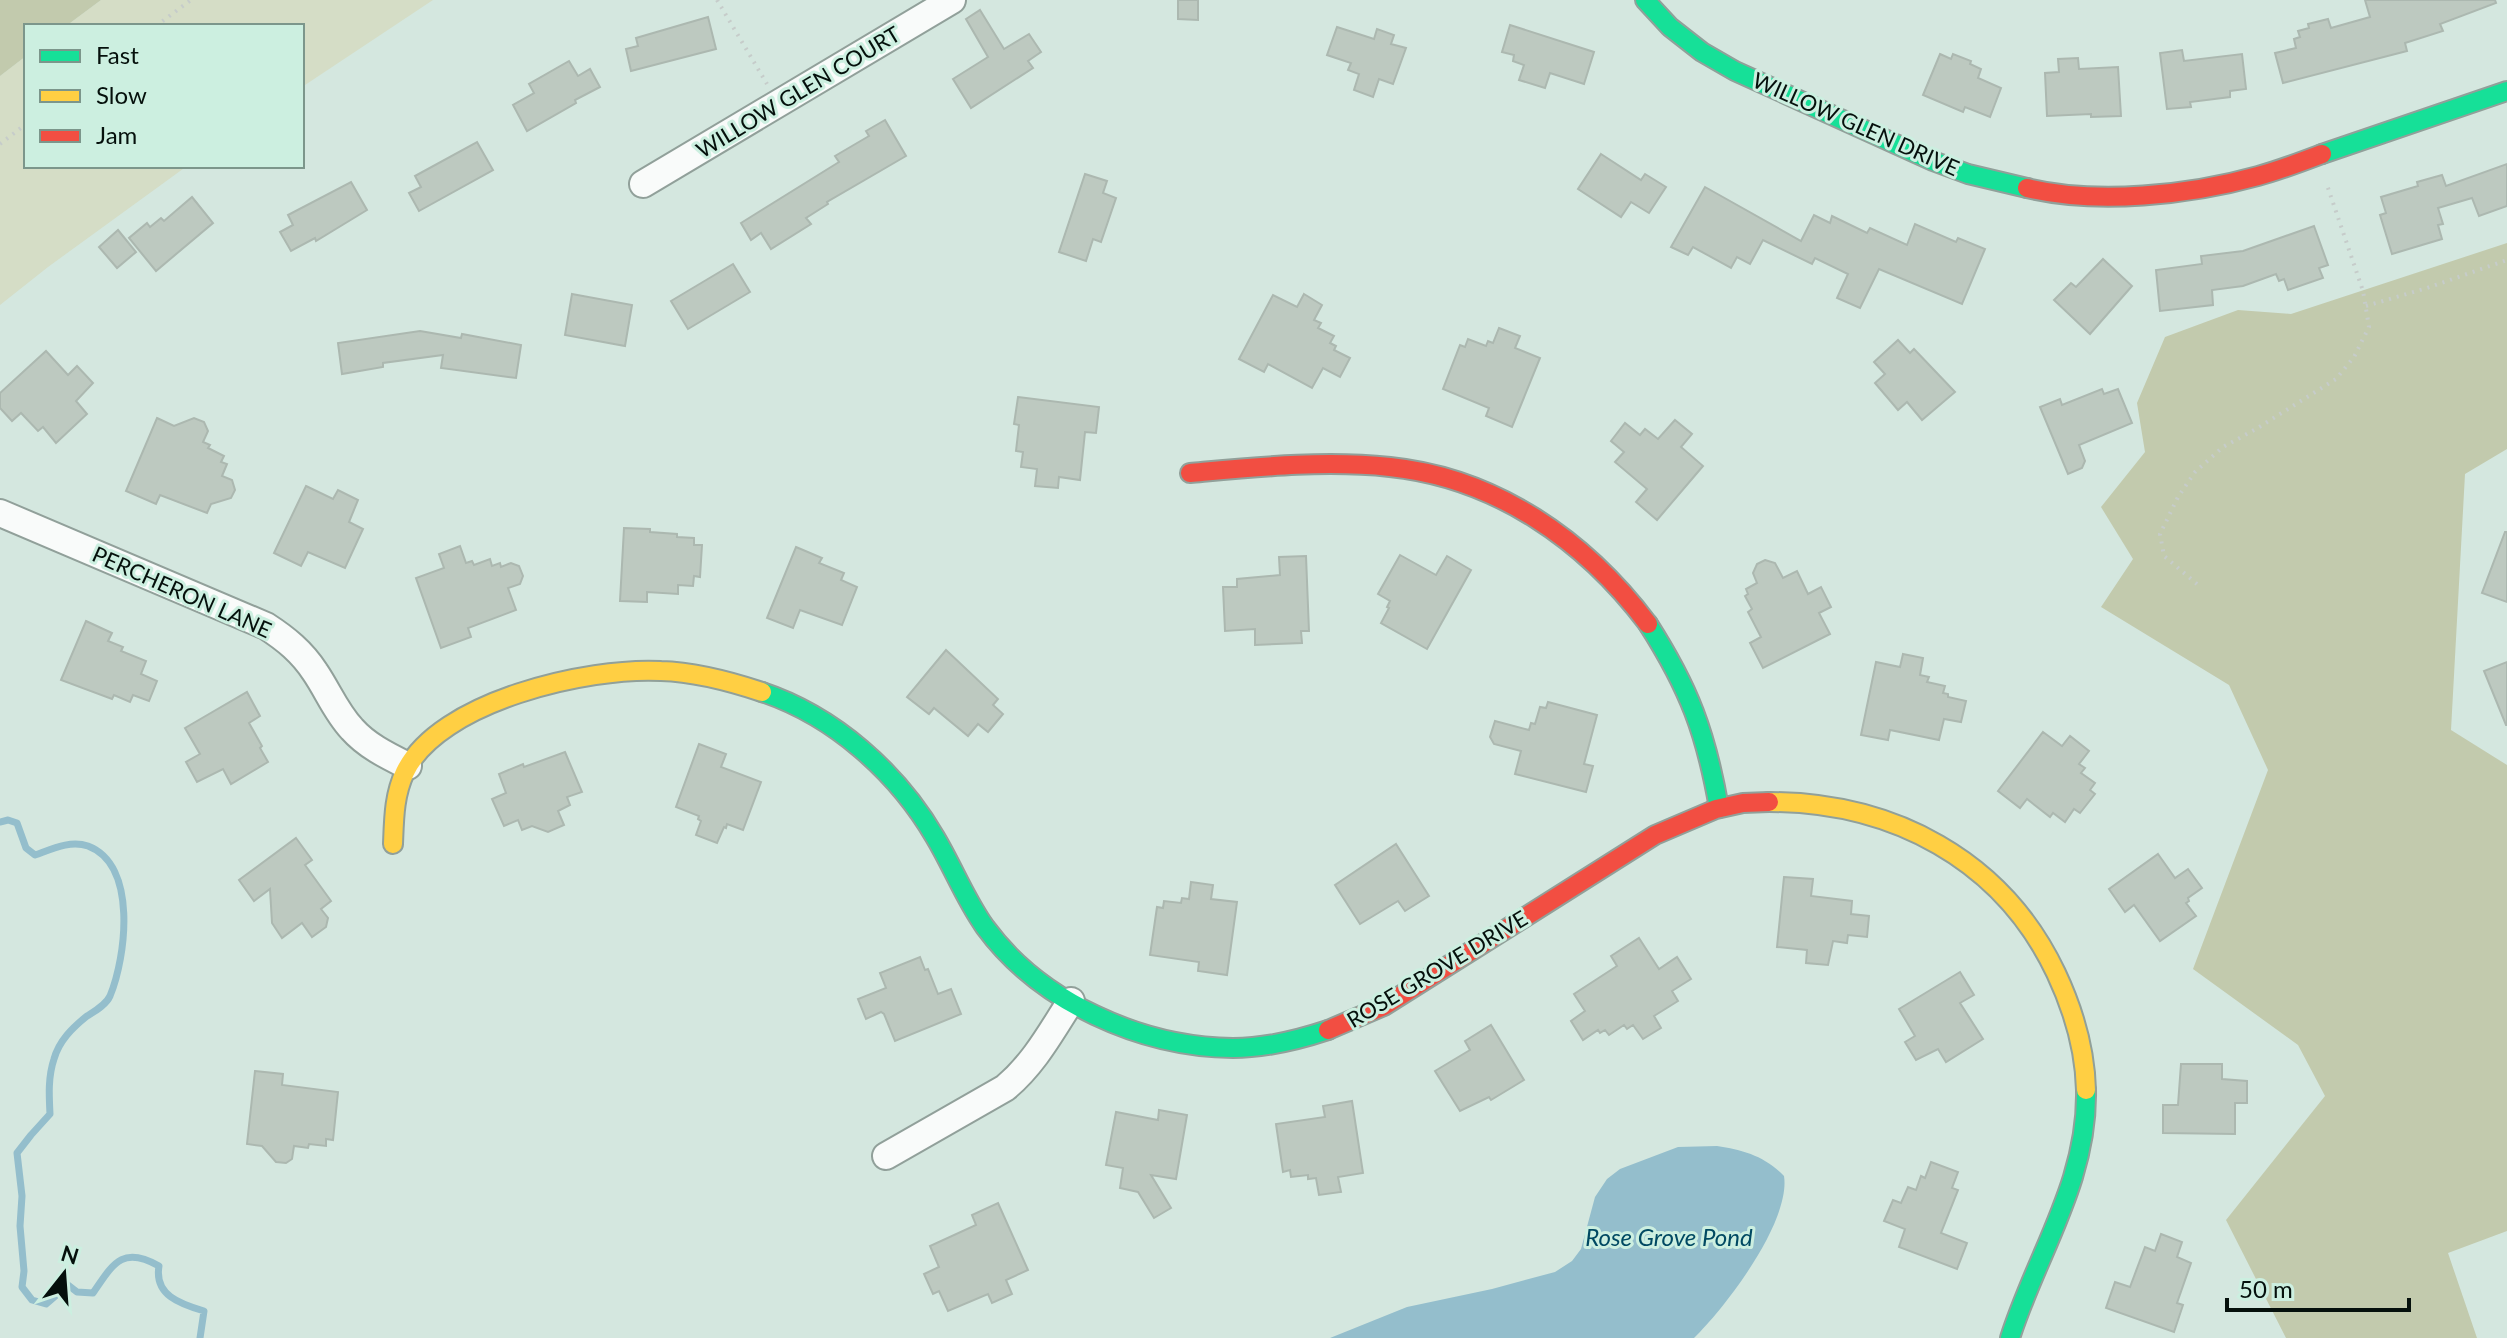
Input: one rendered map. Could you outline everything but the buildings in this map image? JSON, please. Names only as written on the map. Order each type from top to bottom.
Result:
[{"type":"street","name":"WILLOW GLEN COURT","points":[[643,184],[952,0]]},
{"type":"street","name":"WILLOW GLEN DRIVE","points":[[1645,0],[1691,44],[1735,71],[1933,161],[2005,184],[2035,190],[2097,196],[2148,195],[2204,188],[2259,176],[2507,91]]},
{"type":"street","points":[[1190,473],[1329,464],[1389,467],[1433,475],[1477,488],[1541,522],[1571,543],[1623,590],[1665,649],[1702,728],[1719,808]]},
{"type":"street","name":"PERCHERON LANE","points":[[0,513],[266,626],[302,655],[353,730],[383,754],[408,766]]},
{"type":"street","name":"ROSE GROVE DRIVE","points":[[393,844],[397,794],[408,766],[428,740],[463,715],[487,704],[588,675],[648,671],[706,675],[765,692],[815,716],[863,751],[905,794],[924,821],[987,929],[1032,974],[1071,1001],[1148,1036],[1212,1047],[1246,1047],[1277,1045],[1310,1037],[1347,1025],[1384,1006],[1682,820],[1747,803],[1814,803],[1851,808],[1882,817],[1915,831],[1954,854],[1991,883],[2028,924],[2060,982],[2080,1043],[2086,1109],[2079,1167],[2070,1197],[2032,1278],[2010,1338]]},
{"type":"street","points":[[886,1156],[1013,1081],[1034,1060],[1071,1001]]},
{"type":"path","points":[[159,24],[191,0]]},
{"type":"path","points":[[717,0],[778,103]]},
{"type":"path","points":[[0,144],[24,126]]},
{"type":"path","points":[[2197,584],[2164,556],[2160,534],[2178,497],[2195,472],[2223,447],[2336,379],[2354,357],[2369,327],[2363,291],[2317,156]]},
{"type":"path","points":[[2366,306],[2507,260]]},
{"type":"green space","points":[[0,0],[101,0],[69,24],[24,24],[24,58],[0,76]]},
{"type":"green space","points":[[101,0],[433,0],[304,86],[304,24],[69,24]]},
{"type":"green space","points":[[24,58],[24,168],[184,168],[0,305],[0,76]]},
{"type":"green space","points":[[2507,243],[2507,449],[2465,474],[2451,730],[2507,765],[2507,1231],[2448,1253],[2477,1338],[2286,1338],[2226,1220],[2325,1096],[2298,1045],[2193,969],[2268,770],[2229,685],[2101,607],[2133,559],[2101,507],[2145,452],[2137,403],[2165,337],[2238,310],[2291,314]]},
{"type":"water","name":"Rose Grove Pond","points":[[1717,1146],[1745,1152],[1769,1163],[1784,1176],[1783,1195],[1777,1216],[1754,1262],[1723,1306],[1694,1338],[1330,1338],[1407,1307],[1555,1272],[1572,1261],[1581,1249],[1595,1197],[1607,1179],[1620,1169],[1678,1147]]},
{"type":"waterway","points":[[0,822],[8,820],[17,823],[26,848],[35,855],[75,844],[88,846],[104,856],[115,872],[124,914],[120,959],[110,996],[71,1030],[59,1046],[51,1073],[50,1114],[17,1153],[22,1196],[22,1287],[32,1300],[46,1304],[68,1285],[77,1292],[93,1293],[113,1266],[136,1257],[159,1266],[161,1284],[171,1297],[204,1311],[200,1338]]},
{"type":"traffic: fast","points":[[1645,0],[1670,27],[1702,52],[1735,71],[1933,161],[1968,174],[2027,188]]},
{"type":"traffic: fast","points":[[2322,154],[2507,91]]},
{"type":"traffic: fast","points":[[1648,624],[1675,669],[1694,712],[1719,808]]},
{"type":"traffic: fast","points":[[762,692],[789,702],[838,731],[883,769],[920,813],[985,927],[1008,954],[1063,998],[1129,1029],[1198,1046],[1257,1047],[1328,1030]]},
{"type":"traffic: fast","points":[[2010,1338],[2070,1186],[2079,1156],[2086,1090]]},
{"type":"traffic: slow","points":[[393,844],[394,816],[401,781],[423,747],[449,726],[518,693],[557,682],[630,671],[687,673],[762,692]]},
{"type":"traffic: slow","points":[[1769,802],[1814,805],[1858,813],[1900,826],[1938,845],[1974,869],[2006,898],[2033,933],[2068,1001],[2083,1059],[2086,1090]]},
{"type":"traffic: jam","points":[[2027,188],[2083,196],[2173,193],[2258,176],[2322,154]]},
{"type":"traffic: jam","points":[[1190,473],[1340,464],[1429,473],[1466,484],[1502,499],[1567,540],[1596,566],[1648,624]]},
{"type":"traffic: jam","points":[[1328,1030],[1384,1006],[1655,835],[1716,809],[1743,803],[1769,802]]}]
